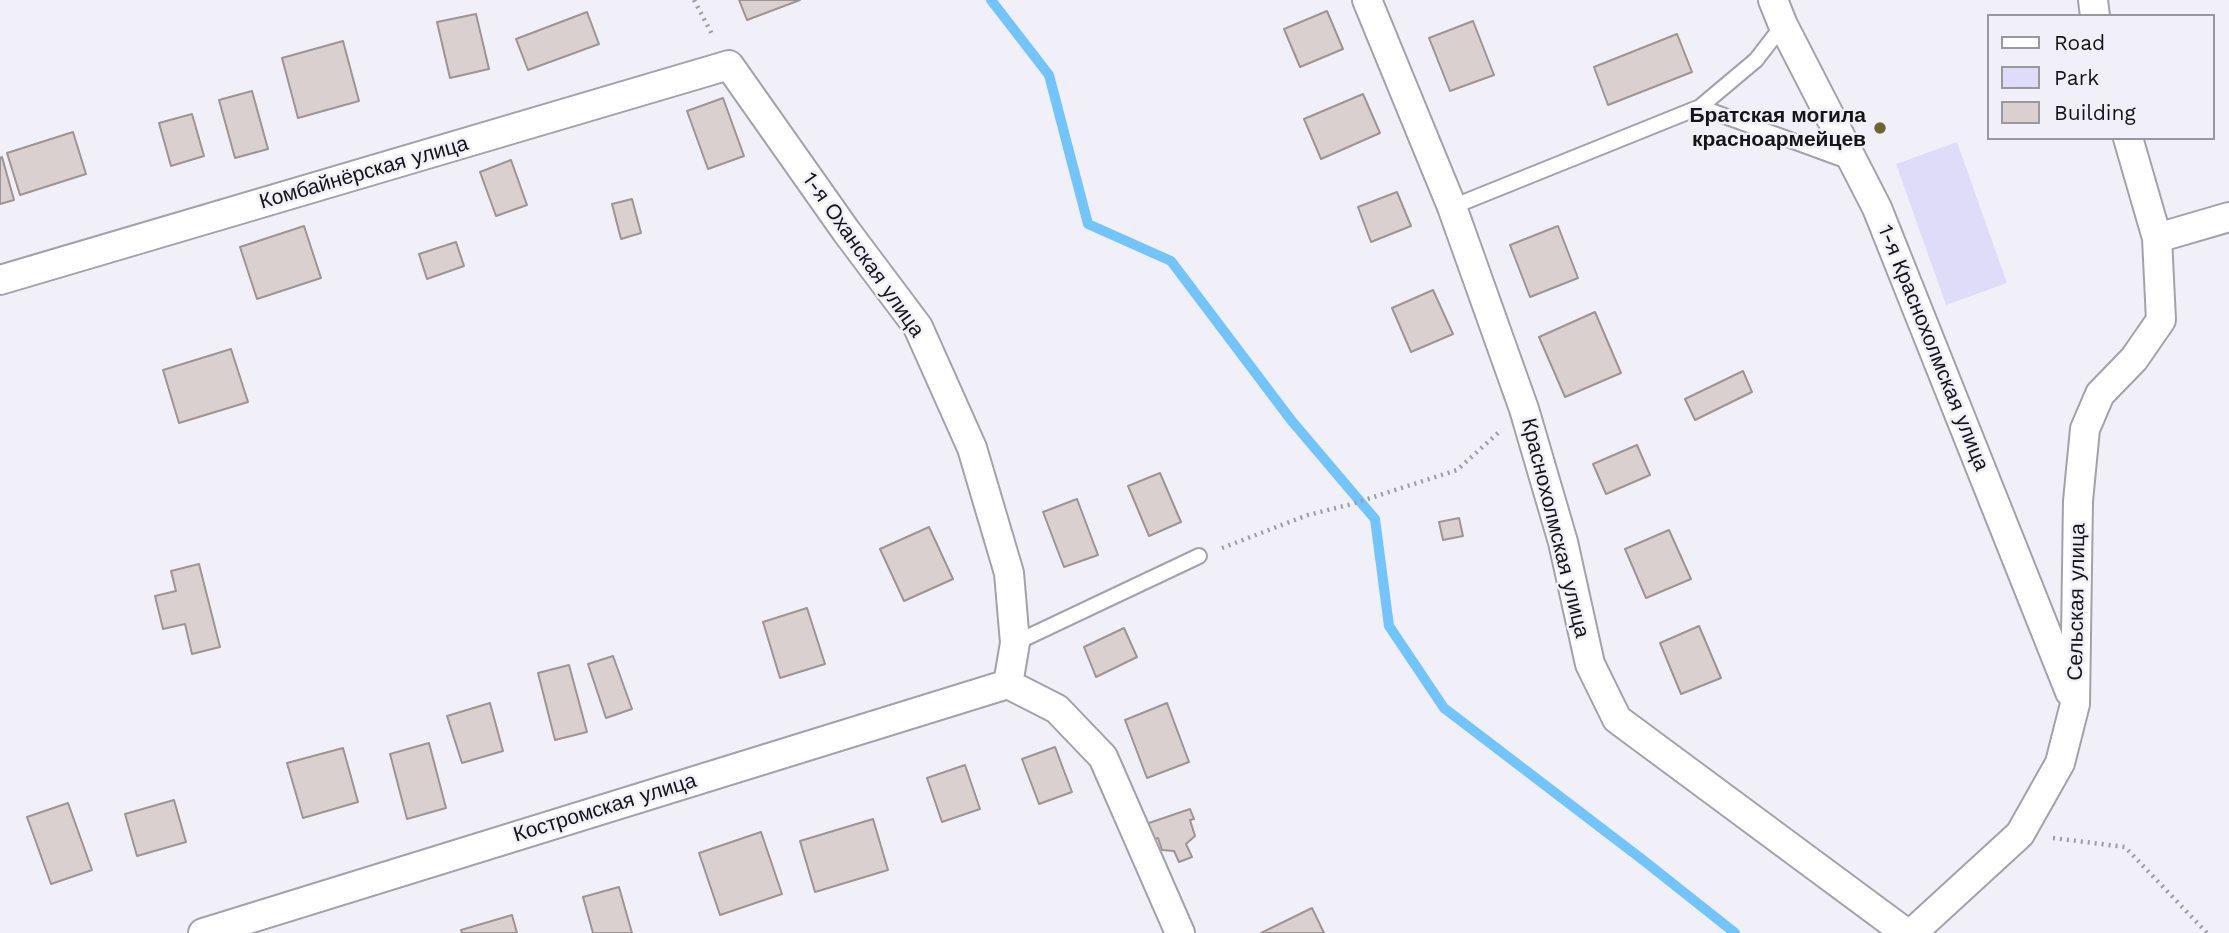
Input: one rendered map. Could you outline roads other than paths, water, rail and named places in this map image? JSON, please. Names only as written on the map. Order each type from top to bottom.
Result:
[{"type":"street","name":"Краснохолмская улица","points":[[1367,0],[1452,207],[1524,409],[1563,542],[1590,664],[1617,719],[1909,933]]},
{"type":"street","name":"1-я Краснохолмская улица","points":[[1778,12],[1877,208],[2075,704]]},
{"type":"street","name":"Комбайнёрская улица","points":[[0,280],[729,65]]},
{"type":"street","name":"1-я Оханская улица","points":[[729,65],[845,231],[918,327],[972,448],[1009,573],[1015,643],[1008,684]]},
{"type":"street","name":"Сельская улица","points":[[1909,933],[2020,834],[2060,763],[2075,704],[2078,501],[2085,429],[2100,394],[2134,359],[2161,320],[2157,237],[2129,140]]},
{"type":"street","points":[[2157,237],[2229,217]]},
{"type":"street","points":[[1008,684],[1057,709],[1103,757],[1180,933]]},
{"type":"street","name":"Костромская улица","points":[[203,933],[1008,684]]},
{"type":"lane","points":[[1452,207],[1699,107],[1756,60],[1778,12]]},
{"type":"lane","points":[[1699,107],[1855,164]]},
{"type":"lane","points":[[1015,643],[1199,556]]},
{"type":"waterway","points":[[991,0],[1049,75],[1088,224],[1171,261],[1291,420],[1375,519],[1389,626],[1444,708],[1735,933]]},
{"type":"place","name":"Братская могила красноармейцев","points":[[1880,128]]}]
